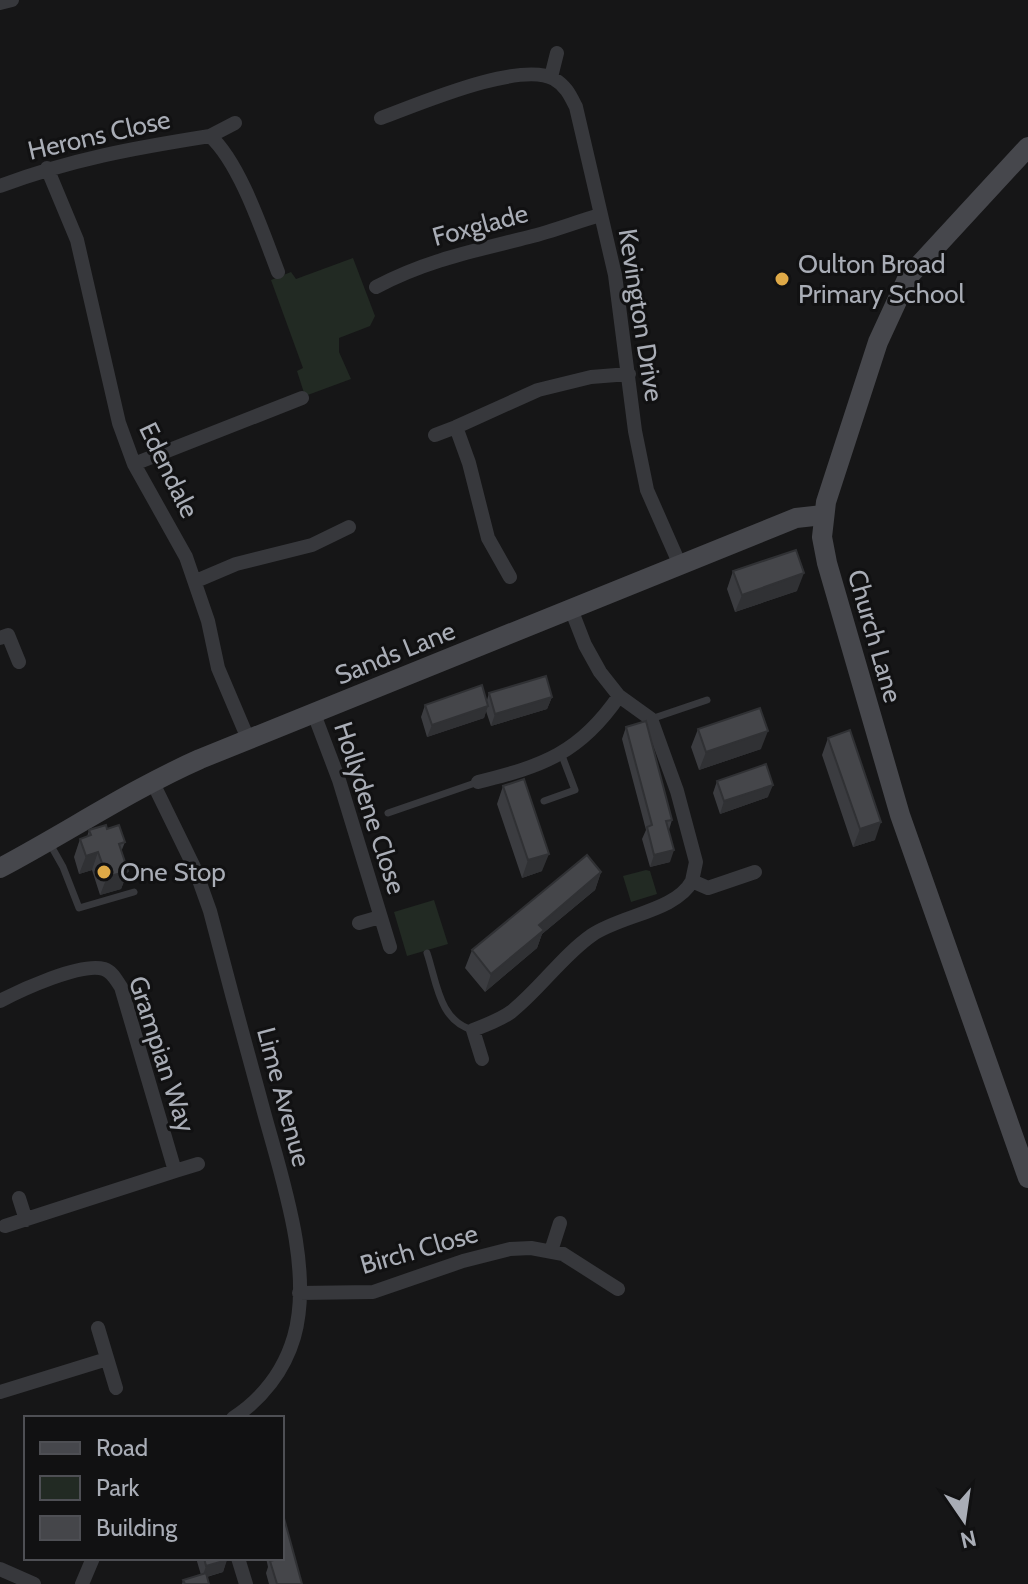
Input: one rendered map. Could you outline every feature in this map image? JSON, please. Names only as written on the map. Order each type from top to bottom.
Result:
[{"type":"street","points":[[0,3],[12,0]]},
{"type":"street","points":[[381,118],[473,85],[527,73],[551,77],[557,53]]},
{"type":"street","name":"Kevington Drive","points":[[551,77],[567,88],[576,107],[615,275],[635,431],[647,490],[680,565]]},
{"type":"street","name":"Herons Close","points":[[0,186],[47,168],[103,153],[210,136],[235,123]]},
{"type":"street","name":"Herons Close","points":[[210,136],[220,145],[256,214],[278,272]]},
{"type":"street","name":"Church Lane","points":[[1028,147],[908,277],[878,342],[823,515],[822,537],[900,815],[1028,1178]]},
{"type":"street","name":"Edendale","points":[[47,168],[77,240],[119,423],[134,464],[186,557],[196,581],[218,668],[249,741]]},
{"type":"street","name":"Foxglade","points":[[376,287],[409,270],[600,215]]},
{"type":"street","points":[[435,435],[538,390],[591,377],[629,374]]},
{"type":"street","points":[[134,464],[302,398]]},
{"type":"street","points":[[456,427],[469,463],[488,538],[510,577]]},
{"type":"street","name":"Sands Lane","points":[[0,868],[152,781],[796,518],[823,515]]},
{"type":"street","points":[[196,581],[236,564],[312,545],[349,527]]},
{"type":"street","points":[[482,1059],[473,1030],[511,1012],[591,936],[627,917],[673,902],[686,892],[696,862],[677,791],[651,719],[619,696],[600,672],[571,609]]},
{"type":"street","points":[[0,638],[8,635],[19,662]]},
{"type":"street","points":[[478,782],[520,772],[561,753],[599,725],[619,696]]},
{"type":"street","name":"Hollydene Close","points":[[314,714],[339,780],[390,947]]},
{"type":"street","name":"Lime Avenue","points":[[152,781],[195,869],[210,911],[294,1231],[299,1293],[294,1336],[277,1374],[263,1393],[235,1416]]},
{"type":"street","points":[[692,881],[708,888],[755,872]]},
{"type":"street","name":"Hollydene Close","points":[[359,923],[380,917]]},
{"type":"street","name":"Grampian Way","points":[[0,1001],[80,969],[102,968],[113,975],[121,987],[175,1171]]},
{"type":"street","name":"Grampian Way","points":[[5,1226],[198,1164]]},
{"type":"street","points":[[19,1198],[26,1220]]},
{"type":"street","points":[[551,1251],[560,1223]]},
{"type":"street","name":"Birch Close","points":[[299,1293],[373,1292],[463,1261],[510,1249],[563,1254],[618,1289]]},
{"type":"street","points":[[98,1328],[116,1388]]},
{"type":"street","points":[[0,1392],[107,1359]]},
{"type":"street","points":[[82,1584],[92,1560]]},
{"type":"street","points":[[239,1560],[246,1584]]},
{"type":"street","points":[[5,1575],[34,1584]]},
{"type":"lane","points":[[651,719],[707,700]]},
{"type":"lane","points":[[544,801],[575,790],[561,753]]},
{"type":"lane","points":[[388,813],[478,782]]},
{"type":"lane","points":[[49,842],[63,867],[79,908],[134,892]]},
{"type":"lane","points":[[427,953],[446,1011],[457,1025],[473,1030]]},
{"type":"green space","points":[[353,258],[375,316],[370,326],[339,338],[339,352],[351,379],[305,396],[297,371],[303,368],[271,280],[291,272],[296,279]]},
{"type":"green space","points":[[650,871],[657,894],[631,902],[623,876]]},
{"type":"green space","points":[[434,900],[448,944],[407,956],[394,912]]},
{"type":"building","points":[[796,550],[804,573],[742,595],[733,571]]},
{"type":"building","points":[[546,676],[552,697],[495,714],[489,693]]},
{"type":"building","points":[[482,685],[488,706],[432,725],[425,705]]},
{"type":"building","points":[[760,708],[768,731],[706,752],[698,729]]},
{"type":"building","points":[[646,721],[672,820],[666,821],[674,850],[654,855],[647,827],[652,825],[626,727]]},
{"type":"building","points":[[850,730],[881,822],[860,829],[828,738]]},
{"type":"building","points":[[766,764],[773,785],[724,801],[717,781]]},
{"type":"building","points":[[524,779],[549,854],[528,860],[503,786]]},
{"type":"building","points":[[106,825],[107,829],[119,825],[125,842],[119,844],[128,871],[107,877],[98,852],[86,856],[80,839],[91,835],[89,830]]},
{"type":"building","points":[[587,855],[601,872],[539,925],[544,930],[491,974],[472,950]]},
{"type":"building","points":[[284,1518],[302,1584],[277,1584],[270,1561],[284,1560]]},
{"type":"building","points":[[204,1560],[227,1560],[206,1566]]},
{"type":"building","points":[[206,1573],[209,1584],[185,1584],[183,1580]]},
{"type":"place","name":"Oulton Broad Primary School","points":[[782,279]]},
{"type":"place","name":"One Stop","points":[[104,872]]}]
